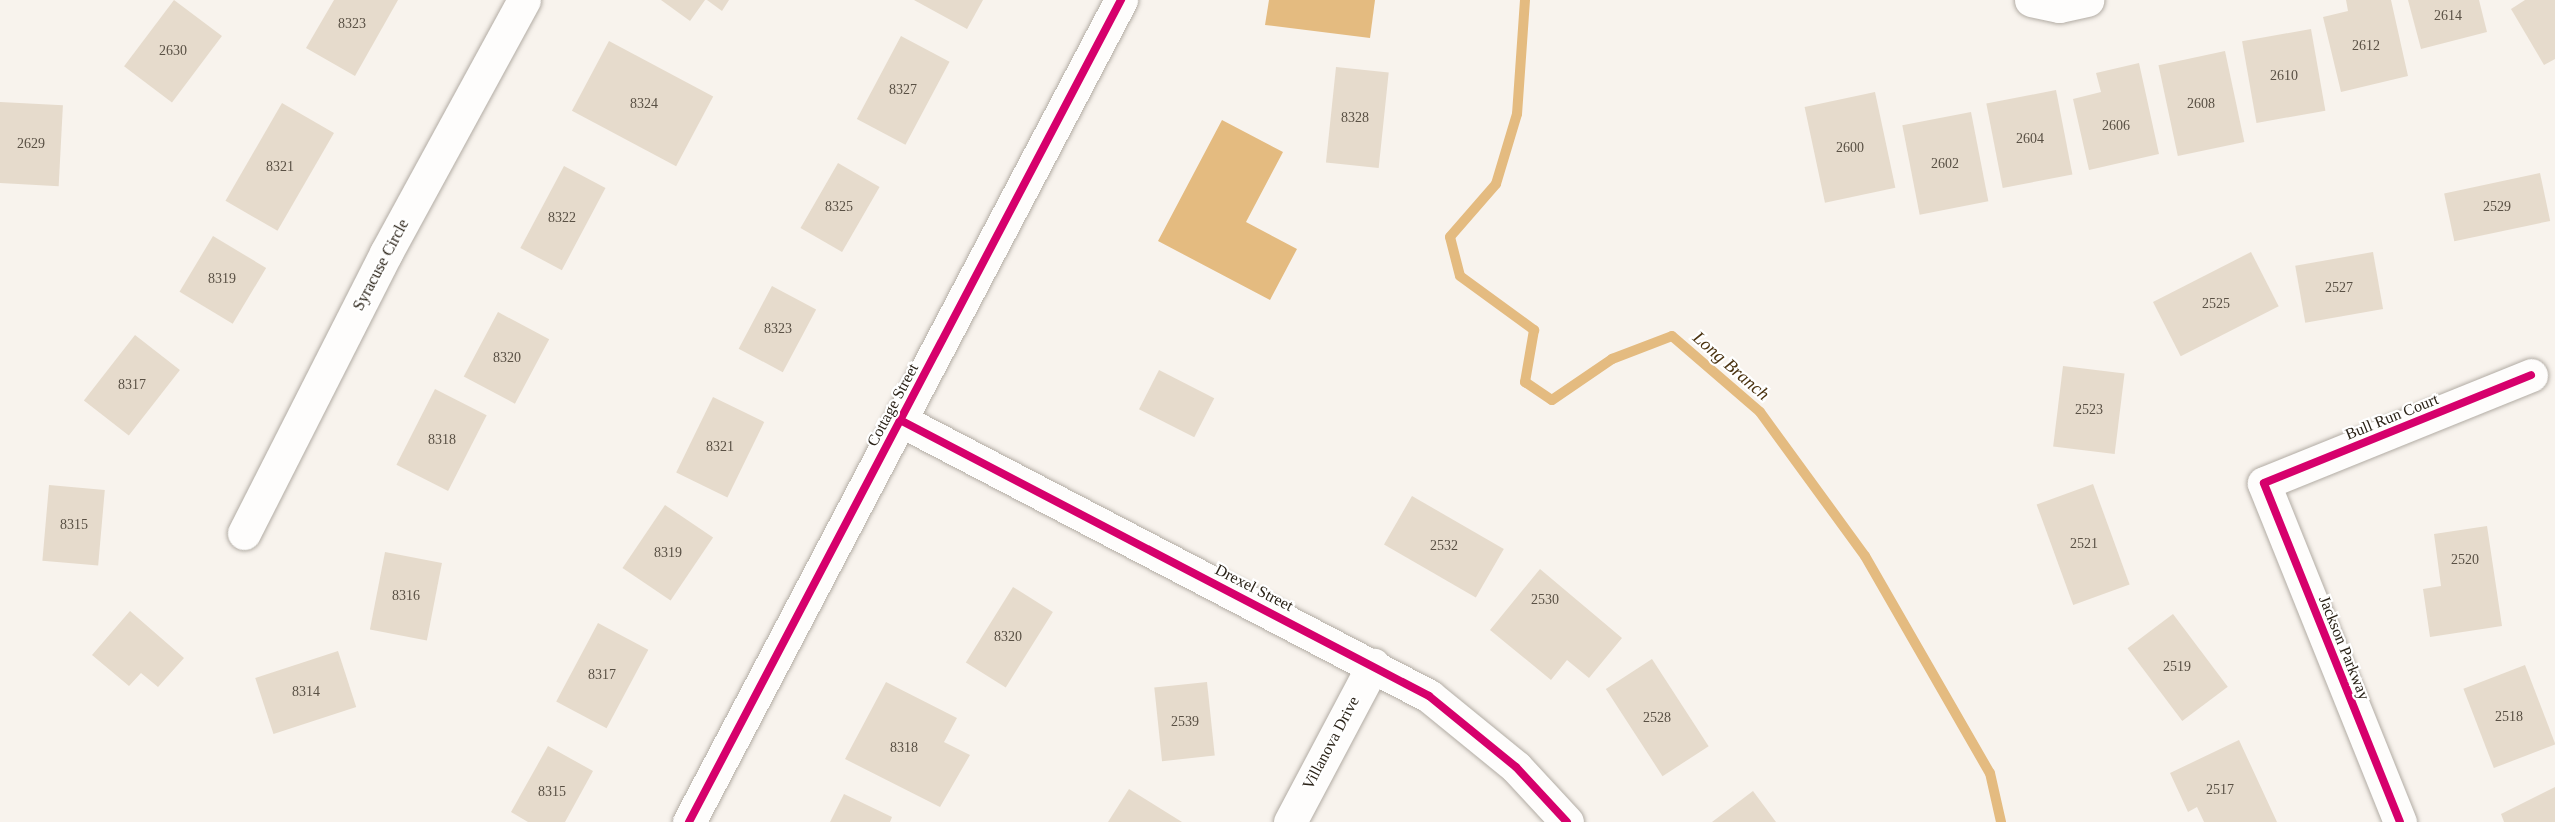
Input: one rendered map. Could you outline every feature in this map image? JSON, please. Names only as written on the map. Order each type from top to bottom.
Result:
[{"type":"street","name":"Syracuse Circle","points":[[244,533],[386,253],[524,0]]},
{"type":"street","name":"Cottage Street","points":[[689,822],[1121,0]]},
{"type":"street","points":[[2031,0],[2059,6],[2087,0]]},
{"type":"street","name":"Bull Run Court","points":[[2264,483],[2531,375]]},
{"type":"street","name":"Drexel Street","points":[[900,420],[1372,664],[1429,696],[1516,767],[1567,822]]},
{"type":"street","name":"Jackson Parkway","points":[[2264,483],[2400,822]]},
{"type":"street","name":"Villanova Drive","points":[[1290,822],[1372,664]]},
{"type":"shaded area","points":[[1269,0],[1375,0],[1370,38],[1265,25]]},
{"type":"shaded area","points":[[1222,120],[1283,152],[1246,222],[1297,249],[1270,300],[1158,241]]},
{"type":"building","points":[[174,0],[222,36],[172,102],[124,66]]},
{"type":"building","points":[[334,0],[398,0],[355,76],[306,48]]},
{"type":"building","points":[[661,0],[705,0],[690,21]]},
{"type":"building","points":[[707,0],[729,0],[722,11]]},
{"type":"building","points":[[914,0],[983,0],[967,29]]},
{"type":"building","points":[[2346,0],[2391,0],[2408,76],[2341,92],[2323,17],[2348,11]]},
{"type":"building","points":[[2408,0],[2479,0],[2487,32],[2421,49]]},
{"type":"building","points":[[2525,0],[2555,0],[2555,59],[2544,65],[2511,9]]},
{"type":"building","points":[[2311,29],[2325,111],[2256,123],[2242,41]]},
{"type":"building","points":[[901,36],[950,62],[905,145],[857,119]]},
{"type":"building","points":[[609,41],[713,96],[676,166],[572,111]]},
{"type":"building","points":[[2225,51],[2244,142],[2178,156],[2158,65]]},
{"type":"building","points":[[2139,63],[2159,154],[2089,170],[2073,99],[2101,92],[2096,73]]},
{"type":"building","points":[[1336,67],[1389,73],[1379,168],[1326,162]]},
{"type":"building","points":[[2056,90],[2072,174],[2003,188],[1986,104]]},
{"type":"building","points":[[1875,92],[1895,188],[1825,203],[1805,107]]},
{"type":"building","points":[[0,102],[63,105],[59,186],[0,183]]},
{"type":"building","points":[[282,103],[334,133],[277,231],[226,201]]},
{"type":"building","points":[[1971,112],[1988,201],[1920,215],[1902,125]]},
{"type":"building","points":[[838,163],[880,187],[842,252],[800,228]]},
{"type":"building","points":[[564,166],[605,188],[562,270],[520,248]]},
{"type":"building","points":[[2540,173],[2550,221],[2454,241],[2444,193]]},
{"type":"building","points":[[213,236],[266,268],[233,324],[180,292]]},
{"type":"building","points":[[2251,252],[2279,306],[2181,356],[2153,302]]},
{"type":"building","points":[[2373,252],[2383,309],[2305,323],[2295,266]]},
{"type":"building","points":[[772,286],[816,309],[783,372],[739,349]]},
{"type":"building","points":[[498,312],[549,339],[515,404],[464,376]]},
{"type":"building","points":[[135,335],[180,370],[129,435],[84,400]]},
{"type":"building","points":[[2063,366],[2125,374],[2115,454],[2053,446]]},
{"type":"building","points":[[1159,370],[1214,398],[1194,437],[1139,409]]},
{"type":"building","points":[[435,389],[487,415],[448,491],[396,465]]},
{"type":"building","points":[[713,397],[764,422],[727,497],[676,472]]},
{"type":"building","points":[[2093,484],[2130,585],[2073,605],[2037,505]]},
{"type":"building","points":[[49,485],[105,490],[98,566],[42,561]]},
{"type":"building","points":[[1412,496],[1504,549],[1476,597],[1384,544]]},
{"type":"building","points":[[665,505],[713,537],[671,600],[623,568]]},
{"type":"building","points":[[2487,526],[2502,626],[2430,637],[2423,589],[2441,586],[2434,534]]},
{"type":"building","points":[[385,552],[442,563],[427,641],[370,630]]},
{"type":"building","points":[[1540,569],[1622,638],[1589,678],[1567,660],[1551,680],[1490,630]]},
{"type":"building","points":[[1013,587],[1053,612],[1006,687],[966,662]]},
{"type":"building","points":[[130,611],[184,658],[158,687],[141,673],[129,686],[92,655]]},
{"type":"building","points":[[2173,614],[2228,687],[2182,721],[2127,648]]},
{"type":"building","points":[[598,623],[648,650],[607,728],[556,702]]},
{"type":"building","points":[[338,651],[356,707],[273,734],[255,678]]},
{"type":"building","points":[[1652,659],[1709,746],[1663,776],[1606,689]]},
{"type":"building","points":[[2525,665],[2555,745],[2494,768],[2463,689]]},
{"type":"building","points":[[886,682],[957,718],[944,742],[970,755],[940,807],[845,759]]},
{"type":"building","points":[[1207,682],[1215,756],[1162,761],[1154,688]]},
{"type":"building","points":[[2239,740],[2277,822],[2204,822],[2197,807],[2188,812],[2170,773]]},
{"type":"building","points":[[548,746],[593,771],[565,822],[528,822],[511,812]]},
{"type":"building","points":[[2555,787],[2555,822],[2504,822],[2501,814]]},
{"type":"building","points":[[1129,789],[1182,822],[1108,822]]},
{"type":"building","points":[[1753,791],[1776,822],[1712,822]]},
{"type":"building","points":[[844,794],[892,817],[890,822],[830,822]]},
{"type":"waterway","name":"Long Branch","points":[[1525,0],[1517,114],[1496,184],[1450,237],[1460,276],[1534,330],[1525,382],[1552,400],[1612,359],[1672,336],[1760,412],[1865,556],[1990,773],[2001,822]]},
{"type":"cycle path","points":[[689,822],[1121,0]]},
{"type":"cycle path","points":[[2400,822],[2264,483],[2531,375]]},
{"type":"cycle path","points":[[900,420],[1429,696],[1516,767],[1567,822]]}]
